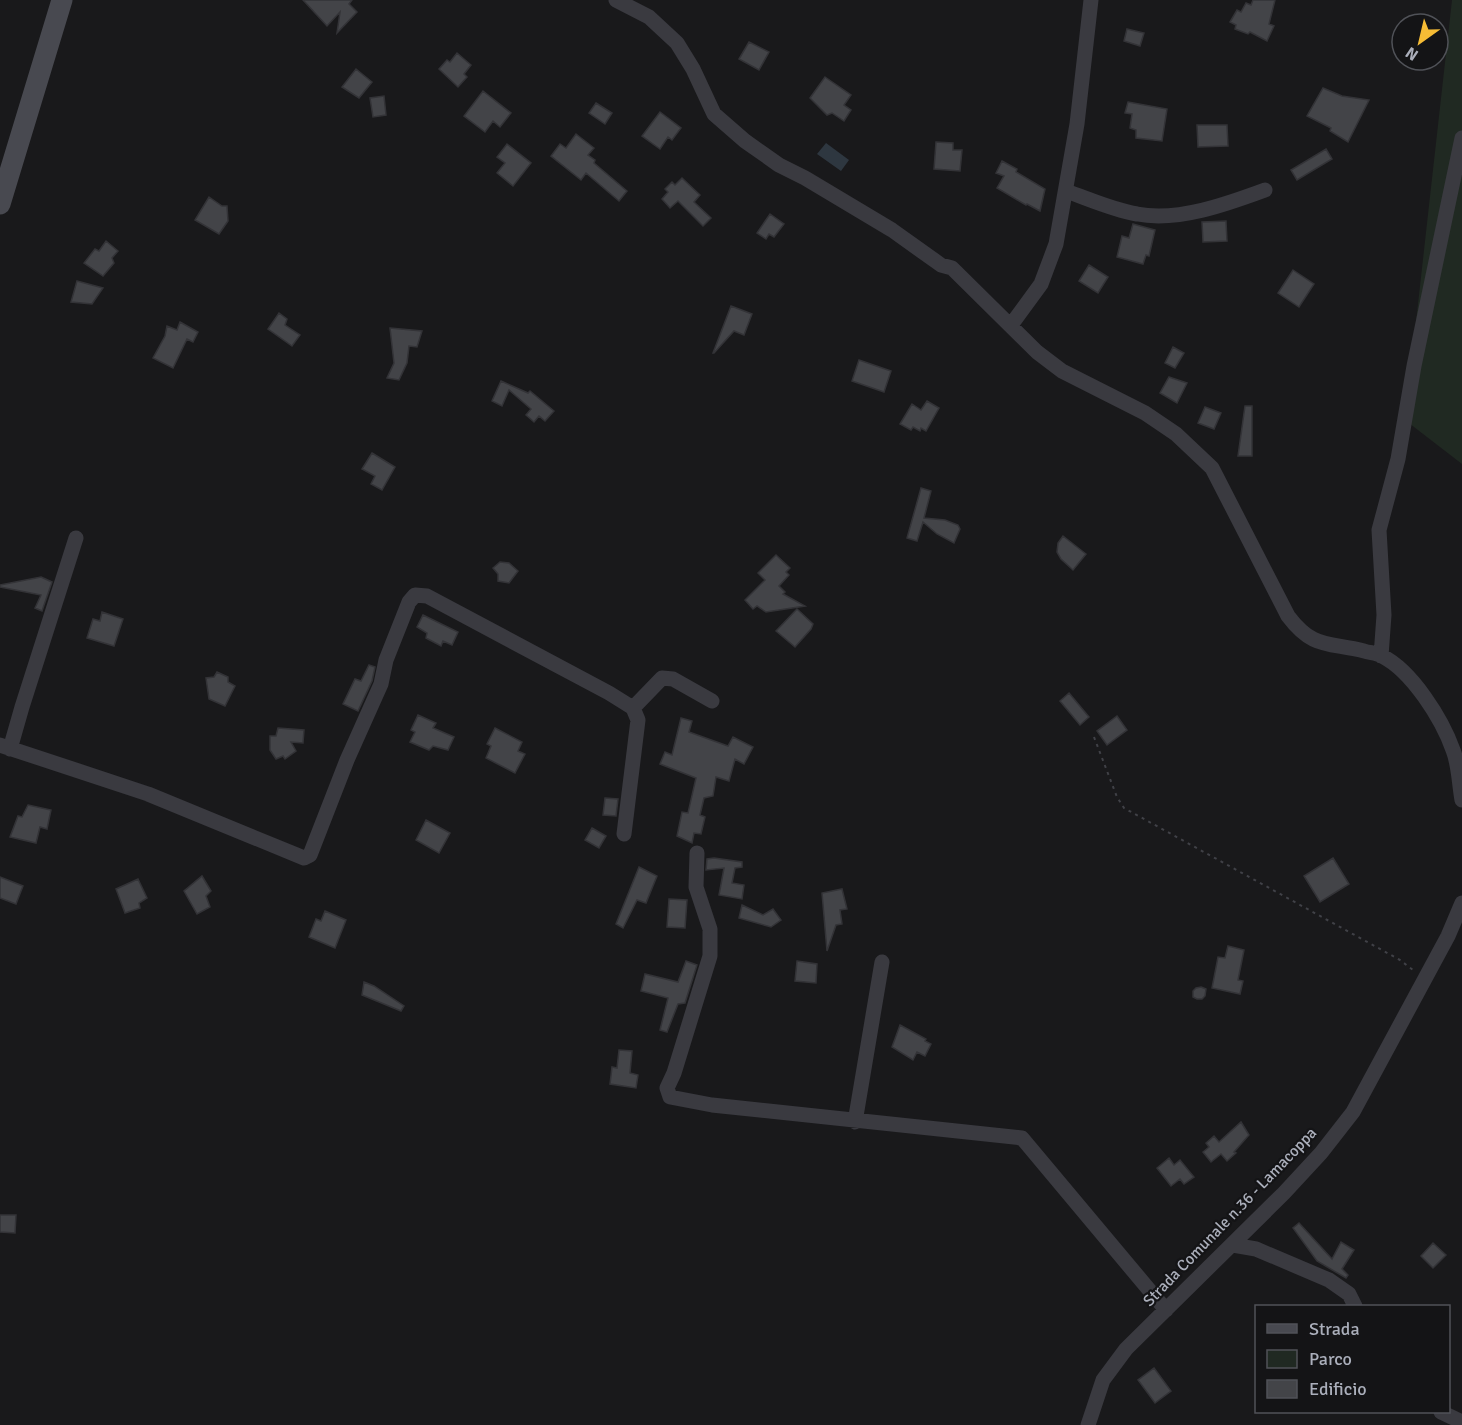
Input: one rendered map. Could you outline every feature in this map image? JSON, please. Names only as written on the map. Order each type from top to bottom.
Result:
[{"type":"main road","points":[[0,204],[62,0]]},
{"type":"street","points":[[616,0],[650,17],[677,43],[693,69],[714,114],[745,141],[778,165],[892,230],[941,265],[952,268],[1037,352],[1062,371],[1145,413],[1176,434],[1212,468],[1288,616],[1299,631],[1315,642],[1381,656],[1398,668],[1436,711],[1458,746],[1462,800]]},
{"type":"street","points":[[1011,325],[1041,284],[1056,244],[1077,124],[1091,0]]},
{"type":"street","points":[[1381,656],[1384,615],[1379,530],[1398,459],[1414,366],[1462,138]]},
{"type":"street","points":[[1066,191],[1137,214],[1165,217],[1224,205],[1265,190]]},
{"type":"street","points":[[76,538],[22,707],[5,747],[148,794],[304,858],[310,855],[347,760],[381,684],[386,660],[409,602],[415,595],[426,596],[633,708],[639,720],[624,834]]},
{"type":"street","points":[[633,708],[662,678],[673,679],[712,701]]},
{"type":"street","points":[[697,853],[696,887],[710,929],[710,956],[674,1073],[667,1088],[670,1097],[712,1105],[855,1122],[1022,1138],[1166,1310]]},
{"type":"street","name":"Strada Comunale n.36 - Lamacoppa","points":[[1088,1425],[1103,1380],[1126,1349],[1233,1245],[1321,1154],[1353,1112],[1448,936],[1462,903]]},
{"type":"street","points":[[855,1122],[882,963]]},
{"type":"street","points":[[1233,1245],[1256,1249],[1329,1280],[1349,1294],[1354,1305]]},
{"type":"street","points":[[1443,1413],[1462,1422]]},
{"type":"path","points":[[1094,737],[1124,808],[1400,960],[1426,978]]},
{"type":"green space","points":[[1452,0],[1462,0],[1462,464],[1405,420],[1444,72],[1450,72]]},
{"type":"shaded area","points":[[826,143],[849,160],[841,171],[817,154]]},
{"type":"building","points":[[303,0],[352,0],[349,4],[357,12],[337,33],[340,12],[327,26]]},
{"type":"building","points":[[1253,0],[1275,0],[1269,24],[1274,26],[1267,41],[1250,32],[1248,34],[1235,29],[1236,25],[1230,22],[1237,10],[1241,12],[1246,3],[1251,5]]},
{"type":"building","points":[[1127,29],[1144,33],[1140,46],[1124,41]]},
{"type":"building","points":[[749,42],[769,52],[759,70],[739,59]]},
{"type":"building","points":[[457,53],[471,65],[464,74],[467,77],[458,87],[439,69],[447,60],[450,62]]},
{"type":"building","points":[[356,69],[372,82],[359,98],[342,87]]},
{"type":"building","points":[[825,77],[851,95],[844,105],[851,110],[844,121],[832,113],[827,115],[810,98]]},
{"type":"building","points":[[1323,88],[1342,96],[1369,100],[1348,142],[1330,131],[1331,128],[1307,116]]},
{"type":"building","points":[[483,91],[511,113],[500,127],[493,121],[485,132],[464,116]]},
{"type":"building","points":[[384,96],[386,115],[373,117],[370,98]]},
{"type":"building","points":[[1128,102],[1167,109],[1162,141],[1136,138],[1136,130],[1130,128],[1132,114],[1125,113]]},
{"type":"building","points":[[596,103],[612,113],[605,124],[589,113]]},
{"type":"building","points":[[660,112],[681,128],[672,140],[668,137],[660,149],[642,136]]},
{"type":"building","points":[[1197,125],[1227,125],[1228,146],[1198,147]]},
{"type":"building","points":[[576,134],[594,148],[588,155],[595,160],[594,163],[627,191],[619,201],[586,173],[581,180],[551,156],[560,144],[566,148]]},
{"type":"building","points":[[936,142],[953,143],[953,150],[962,150],[960,171],[934,169]]},
{"type":"building","points":[[507,144],[531,163],[513,186],[497,173],[505,163],[497,157]]},
{"type":"building","points":[[1326,149],[1332,159],[1297,180],[1291,170]]},
{"type":"building","points":[[1002,161],[1045,189],[1040,211],[997,188],[1004,176],[996,173]]},
{"type":"building","points":[[682,178],[700,195],[694,202],[711,218],[703,226],[678,201],[670,208],[662,199],[668,192],[665,189],[672,182],[675,185]]},
{"type":"building","points":[[209,197],[222,206],[227,206],[228,221],[219,234],[195,220]]},
{"type":"building","points":[[770,214],[784,224],[774,237],[769,234],[766,239],[757,233]]},
{"type":"building","points":[[1226,221],[1227,241],[1203,242],[1202,222]]},
{"type":"building","points":[[1133,224],[1155,230],[1149,256],[1146,255],[1143,264],[1117,257],[1122,236],[1129,238]]},
{"type":"building","points":[[106,241],[118,251],[112,258],[114,263],[103,276],[84,263],[95,249],[99,251]]},
{"type":"building","points":[[1089,265],[1108,277],[1098,293],[1079,281]]},
{"type":"building","points":[[1293,270],[1314,284],[1299,307],[1278,293]]},
{"type":"building","points":[[77,281],[103,288],[92,304],[71,302]]},
{"type":"building","points":[[731,306],[752,314],[744,335],[734,331],[713,353]]},
{"type":"building","points":[[279,313],[287,319],[285,325],[300,335],[292,346],[268,329]]},
{"type":"building","points":[[180,322],[198,332],[193,342],[187,339],[173,368],[153,358],[165,336],[167,326],[177,330]]},
{"type":"building","points":[[390,328],[422,331],[417,347],[409,346],[407,363],[399,380],[387,378],[394,363]]},
{"type":"building","points":[[1173,347],[1184,353],[1175,368],[1165,363]]},
{"type":"building","points":[[859,360],[891,371],[884,392],[852,381]]},
{"type":"building","points":[[1169,377],[1187,383],[1177,403],[1160,393]]},
{"type":"building","points":[[501,381],[528,393],[530,391],[554,411],[545,421],[539,416],[534,422],[526,415],[531,409],[509,390],[502,406],[492,401]]},
{"type":"building","points":[[927,401],[939,408],[926,431],[913,427],[911,430],[900,424],[912,404],[921,410]]},
{"type":"building","points":[[1245,406],[1252,406],[1252,456],[1238,456]]},
{"type":"building","points":[[1205,407],[1221,413],[1214,429],[1198,423]]},
{"type":"building","points":[[372,453],[395,467],[382,490],[371,484],[375,476],[362,469]]},
{"type":"building","points":[[921,488],[931,491],[924,518],[945,520],[958,525],[960,529],[954,543],[937,534],[923,522],[917,541],[907,538]]},
{"type":"building","points":[[1063,536],[1086,554],[1073,570],[1057,552],[1058,543]]},
{"type":"building","points":[[776,555],[790,568],[786,572],[789,575],[779,586],[785,592],[783,594],[805,606],[766,612],[757,606],[753,609],[745,600],[765,580],[758,573]]},
{"type":"building","points":[[500,562],[509,563],[518,571],[509,583],[498,581],[498,574],[493,568]]},
{"type":"building","points":[[41,577],[52,582],[42,611],[35,608],[41,595],[0,587],[0,585]]},
{"type":"building","points":[[797,609],[813,624],[795,647],[776,631]]},
{"type":"building","points":[[102,612],[123,619],[114,646],[87,638],[93,619],[100,621]]},
{"type":"building","points":[[423,615],[458,632],[452,645],[443,641],[441,646],[426,638],[427,633],[417,627]]},
{"type":"building","points":[[369,665],[375,667],[372,681],[358,711],[343,704],[355,679],[361,681]]},
{"type":"building","points":[[217,672],[228,677],[228,682],[235,686],[225,706],[209,699],[206,678],[214,677]]},
{"type":"building","points":[[1069,693],[1089,717],[1080,725],[1060,701]]},
{"type":"building","points":[[418,715],[436,723],[433,728],[454,737],[448,750],[433,746],[429,750],[410,742],[415,732],[411,730]]},
{"type":"building","points":[[1117,716],[1127,730],[1107,745],[1097,731]]},
{"type":"building","points":[[681,718],[692,721],[689,732],[728,746],[733,737],[753,747],[744,764],[735,759],[729,781],[716,777],[713,796],[704,798],[700,815],[705,817],[701,834],[694,833],[692,843],[677,836],[682,812],[688,813],[696,778],[660,764],[665,752],[672,755]]},
{"type":"building","points":[[278,728],[304,730],[303,743],[291,742],[296,751],[285,759],[283,756],[276,759],[270,750],[270,736],[276,736]]},
{"type":"building","points":[[495,728],[522,742],[518,751],[525,754],[515,773],[486,758],[491,746],[487,744]]},
{"type":"building","points":[[605,798],[618,799],[616,816],[603,815]]},
{"type":"building","points":[[28,805],[51,810],[47,829],[40,827],[36,843],[10,837],[18,816],[22,817]]},
{"type":"building","points":[[426,820],[450,833],[439,853],[416,840]]},
{"type":"building","points":[[592,828],[606,836],[599,848],[585,840]]},
{"type":"building","points":[[1333,858],[1349,884],[1320,902],[1304,876]]},
{"type":"building","points":[[707,859],[742,862],[742,867],[735,868],[732,883],[744,885],[742,899],[719,895],[724,868],[706,870]]},
{"type":"building","points":[[639,867],[657,876],[646,903],[637,900],[623,928],[616,924]]},
{"type":"building","points":[[202,876],[211,891],[206,896],[210,907],[197,914],[184,891]]},
{"type":"building","points":[[0,877],[23,886],[16,904],[0,898]]},
{"type":"building","points":[[138,879],[147,898],[139,903],[140,908],[125,913],[116,889]]},
{"type":"building","points":[[842,889],[847,909],[840,910],[842,924],[836,925],[827,951],[822,893]]},
{"type":"building","points":[[669,899],[687,900],[685,928],[667,927]]},
{"type":"building","points":[[742,905],[763,915],[773,909],[781,920],[771,927],[739,918]]},
{"type":"building","points":[[325,911],[346,920],[335,948],[309,937],[316,919],[321,921]]},
{"type":"building","points":[[1228,946],[1244,950],[1238,980],[1243,981],[1240,994],[1212,988],[1218,957],[1225,958]]},
{"type":"building","points":[[686,961],[697,965],[685,1003],[678,1004],[667,1032],[660,1030],[668,998],[641,991],[645,974],[678,982]]},
{"type":"building","points":[[797,961],[817,964],[816,983],[795,981]]},
{"type":"building","points":[[364,982],[404,1006],[401,1011],[362,995]]},
{"type":"building","points":[[1201,987],[1206,989],[1205,996],[1202,999],[1193,997],[1193,991]]},
{"type":"building","points":[[900,1025],[931,1044],[925,1056],[917,1052],[913,1060],[892,1047]]},
{"type":"building","points":[[619,1050],[632,1051],[630,1073],[638,1075],[636,1088],[610,1084],[612,1067],[617,1068]]},
{"type":"building","points":[[1241,1122],[1249,1135],[1234,1152],[1236,1153],[1227,1161],[1221,1154],[1211,1162],[1203,1152],[1209,1147],[1206,1143],[1214,1136],[1219,1142]]},
{"type":"building","points":[[1169,1158],[1174,1165],[1180,1160],[1194,1177],[1184,1184],[1180,1179],[1171,1186],[1157,1168]]},
{"type":"building","points":[[0,1215],[16,1215],[15,1233],[0,1232]]},
{"type":"building","points":[[1299,1223],[1332,1259],[1341,1242],[1354,1250],[1342,1269],[1348,1275],[1346,1278],[1317,1261],[1293,1228]]},
{"type":"building","points":[[1433,1243],[1446,1255],[1433,1268],[1421,1256]]},
{"type":"building","points":[[1154,1368],[1171,1391],[1155,1403],[1138,1380]]}]
